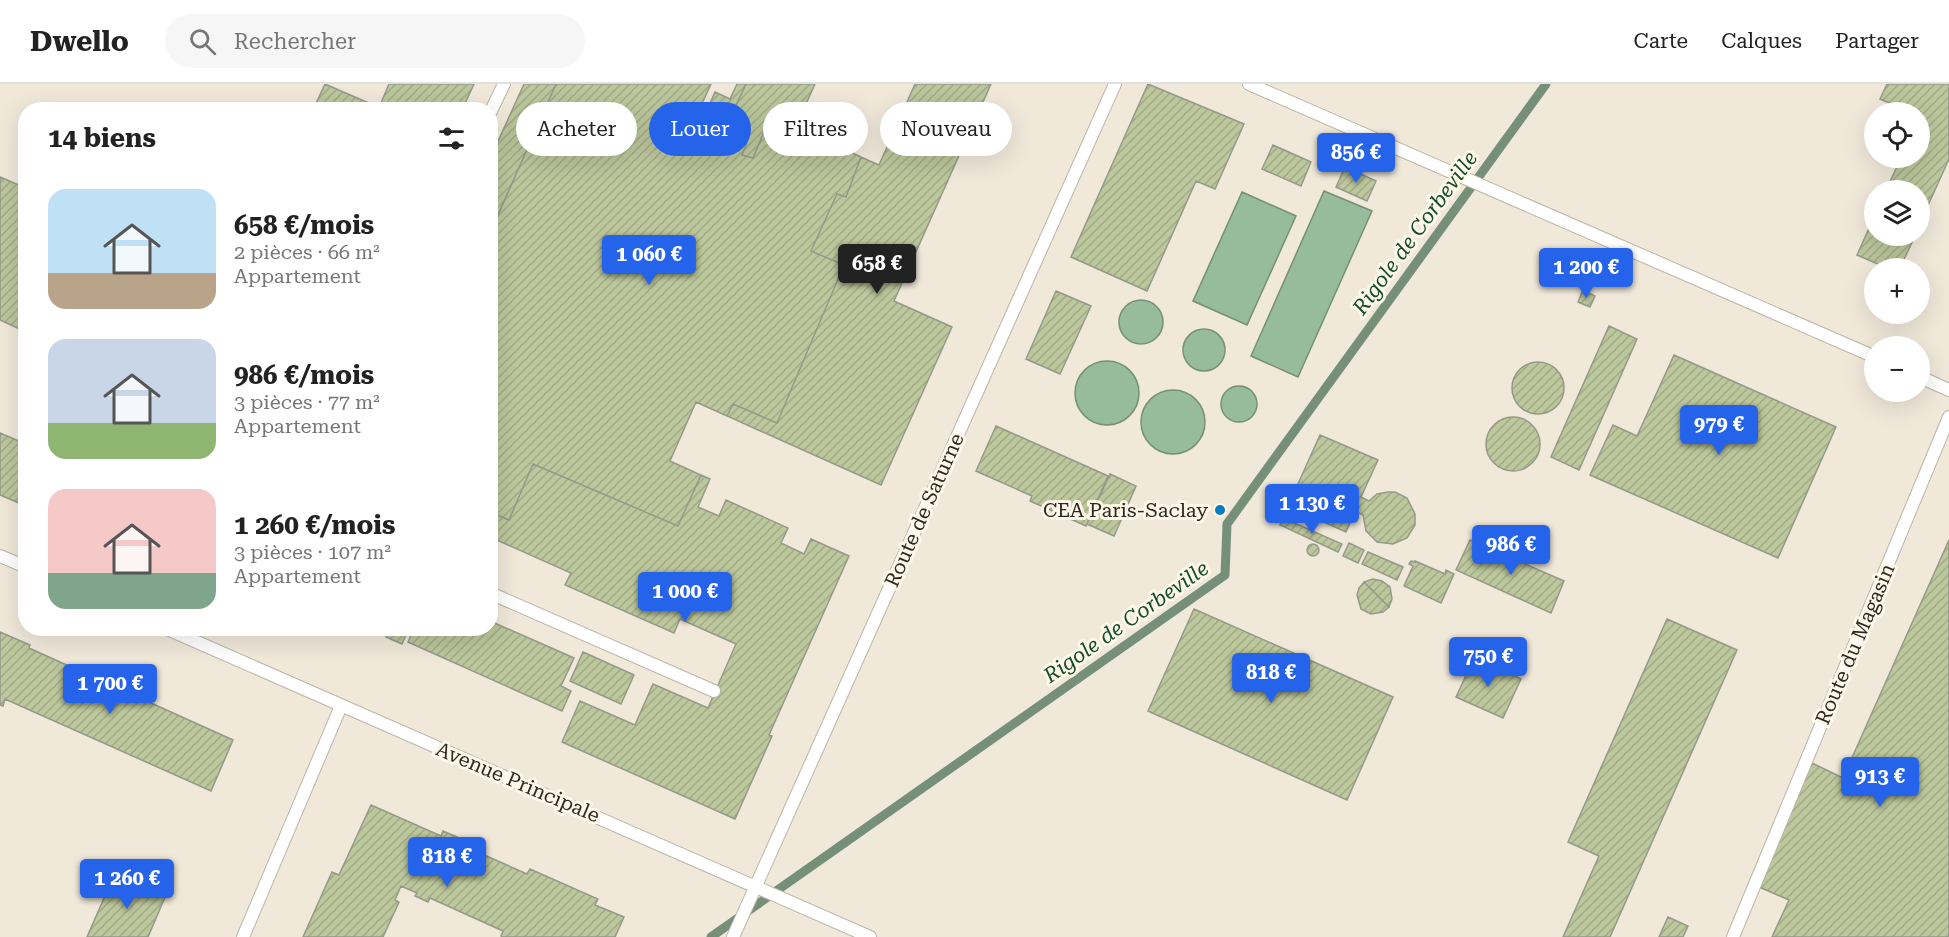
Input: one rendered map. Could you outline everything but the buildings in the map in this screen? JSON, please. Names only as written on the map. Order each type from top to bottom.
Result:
[{"type":"lane","points":[[495,102],[504,84]]},
{"type":"lane","name":"Route de Saturne","points":[[733,937],[1115,84]]},
{"type":"lane","points":[[1249,84],[1864,352]]},
{"type":"lane","points":[[1930,381],[1949,390]]},
{"type":"lane","name":"Route du Magasin","points":[[1733,937],[1949,417]]},
{"type":"lane","points":[[0,556],[18,564]]},
{"type":"lane","points":[[498,596],[714,691]]},
{"type":"lane","name":"Avenue Principale","points":[[183,636],[870,937]]},
{"type":"lane","points":[[243,937],[341,706]]},
{"type":"shaded area","points":[[1324,191],[1372,211],[1298,377],[1251,356]]},
{"type":"shaded area","points":[[1242,192],[1296,216],[1247,325],[1193,301]]},
{"type":"shaded area","points":[[1141,300],[1156,307],[1163,322],[1156,337],[1141,344],[1126,337],[1119,322],[1126,307]]},
{"type":"shaded area","points":[[1204,329],[1212,330],[1219,335],[1224,342],[1224,358],[1219,365],[1212,370],[1204,371],[1196,370],[1189,365],[1184,358],[1183,350],[1184,342],[1189,335],[1196,330]]},
{"type":"shaded area","points":[[1101,361],[1113,361],[1130,370],[1137,381],[1139,393],[1137,405],[1130,416],[1113,425],[1101,425],[1089,420],[1080,411],[1075,399],[1075,387],[1080,375],[1089,366]]},
{"type":"shaded area","points":[[1239,386],[1252,391],[1257,404],[1252,417],[1239,422],[1226,417],[1221,404],[1226,391]]},
{"type":"shaded area","points":[[1167,390],[1179,390],[1196,399],[1203,410],[1205,422],[1203,434],[1196,445],[1179,454],[1167,454],[1155,449],[1146,440],[1141,428],[1141,416],[1146,404],[1155,395]]},
{"type":"waterway","name":"Rigole de Corbeville","points":[[711,937],[1225,575],[1227,524],[1546,84]]},
{"type":"place","name":"CEA Paris-Saclay","points":[[1220,510]]}]
